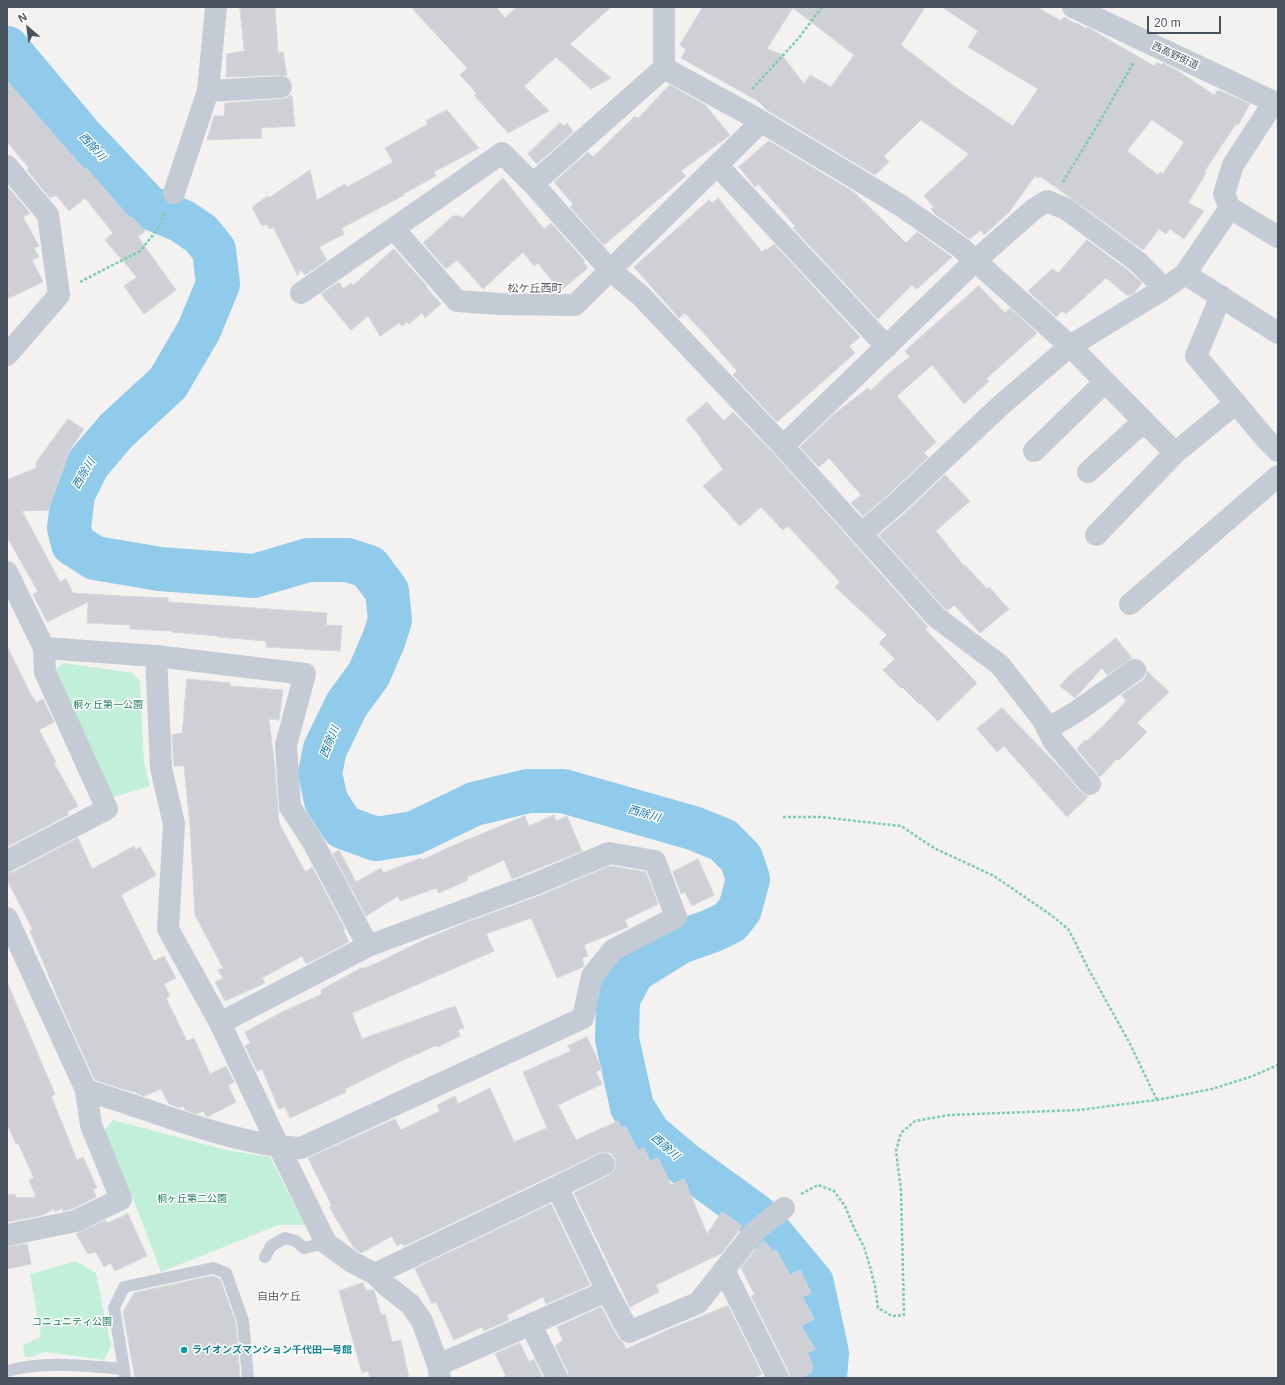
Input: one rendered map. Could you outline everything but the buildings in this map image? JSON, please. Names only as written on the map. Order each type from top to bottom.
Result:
[{"type":"street","points":[[174,193],[208,91],[216,7]]},
{"type":"street","points":[[533,184],[664,68],[664,7]]},
{"type":"street","name":"西高野街道","points":[[1073,7],[1276,103]]},
{"type":"street","points":[[664,68],[736,107],[900,205],[960,247],[1070,346],[1175,453]]},
{"type":"street","points":[[208,91],[281,87]]},
{"type":"street","points":[[1276,103],[1233,165],[1224,194],[1230,208],[1278,237]]},
{"type":"street","points":[[394,230],[457,301],[500,304],[574,305],[761,122]]},
{"type":"street","points":[[301,293],[394,230],[502,153],[533,184],[610,270],[640,295],[783,446],[936,617],[1000,664],[1043,720],[1054,742],[1090,784]]},
{"type":"street","points":[[716,165],[887,346]]},
{"type":"street","points":[[7,166],[48,215],[59,295],[7,355]]},
{"type":"street","points":[[783,446],[975,261],[1034,209],[1047,201],[1066,209],[1138,262],[1155,279],[1161,290]]},
{"type":"street","points":[[862,533],[895,505],[1000,406],[1070,346],[1185,274],[1230,208]]},
{"type":"street","points":[[1185,274],[1278,333]]},
{"type":"street","points":[[1221,296],[1196,356],[1278,451]]},
{"type":"street","points":[[1034,451],[1105,382]]},
{"type":"street","points":[[1096,535],[1175,453],[1236,403]]},
{"type":"street","points":[[1088,472],[1144,422]]},
{"type":"street","points":[[1130,604],[1278,476]]},
{"type":"street","points":[[7,572],[44,648],[45,672],[107,809],[7,861]]},
{"type":"street","points":[[44,648],[156,656],[305,674],[286,745],[290,807],[313,842],[368,946]]},
{"type":"street","points":[[156,656],[161,768],[174,824],[168,928],[220,1023],[326,1243],[352,1262],[375,1274],[410,1304],[422,1321],[439,1372],[531,1325],[607,1291]]},
{"type":"street","points":[[1047,729],[1076,712],[1135,670]]},
{"type":"street","points":[[86,1090],[228,1136],[279,1147],[301,1148],[583,1018],[592,976],[613,950],[676,917],[655,861],[609,853],[535,884],[368,946],[220,1023]]},
{"type":"street","points":[[7,918],[86,1090],[91,1125],[121,1199],[76,1221],[7,1235]]},
{"type":"street","points":[[375,1274],[604,1164]]},
{"type":"street","points":[[557,1187],[607,1291],[629,1332],[698,1303],[754,1232],[784,1208]]},
{"type":"street","points":[[724,1270],[778,1378]]},
{"type":"street","points":[[531,1325],[557,1378]]},
{"type":"lane","points":[[265,1257],[272,1246],[285,1238],[296,1241],[304,1248],[326,1243]]},
{"type":"lane","points":[[11,1366],[55,1364],[125,1374],[114,1308],[124,1287],[213,1268],[226,1273],[243,1321],[248,1378]]},
{"type":"path","points":[[736,107],[798,39],[822,7]]},
{"type":"path","points":[[1050,202],[1097,126],[1145,42]]},
{"type":"path","points":[[59,295],[73,286],[140,251],[157,230]]},
{"type":"path","points":[[783,817],[821,817],[901,826],[934,848],[994,876],[1051,915],[1068,929],[1129,1042],[1158,1100]]},
{"type":"path","points":[[784,1208],[801,1194],[818,1185],[834,1192],[845,1206],[864,1247],[875,1286],[878,1308],[892,1316],[904,1315],[901,1190],[896,1151],[901,1133],[915,1121],[949,1115],[1078,1110],[1158,1100],[1212,1089],[1253,1076],[1278,1065]]},
{"type":"green space","name":"桐ヶ丘第一公園","points":[[64,663],[133,673],[140,682],[144,763],[150,786],[111,798],[56,669]]},
{"type":"green space","name":"桐ヶ丘第二公園","points":[[113,1120],[226,1150],[270,1157],[305,1225],[278,1225],[161,1272],[136,1206],[103,1132]]},
{"type":"green space","name":"コニュニティ公園","points":[[76,1261],[96,1273],[111,1346],[104,1360],[45,1352],[31,1357],[25,1357],[23,1345],[41,1337],[30,1274]]},
{"type":"waterway","name":"西除川","points":[[7,48],[80,135],[148,207],[182,221],[201,234],[214,250],[218,284],[199,330],[168,383],[116,431],[88,464],[73,494],[69,528],[73,544],[95,558],[160,569],[254,576],[308,560],[348,560],[369,567],[387,591],[390,620],[384,639],[369,674],[347,704],[325,749],[320,773],[326,801],[343,827],[376,839],[414,833],[474,804],[528,791],[563,791],[693,828],[723,840],[741,858],[748,879],[740,909],[730,922],[711,931],[680,942],[633,971],[618,999],[617,1039],[632,1107],[649,1134],[682,1162],[755,1215],[812,1283],[827,1353],[825,1378]]},
{"type":"place","name":"ライオンズマンション千代田一号館","points":[[184,1350]]},
{"type":"district","name":"松ケ丘西町","points":[[535,289]]},
{"type":"district","name":"自由ケ丘","points":[[279,1297]]}]
